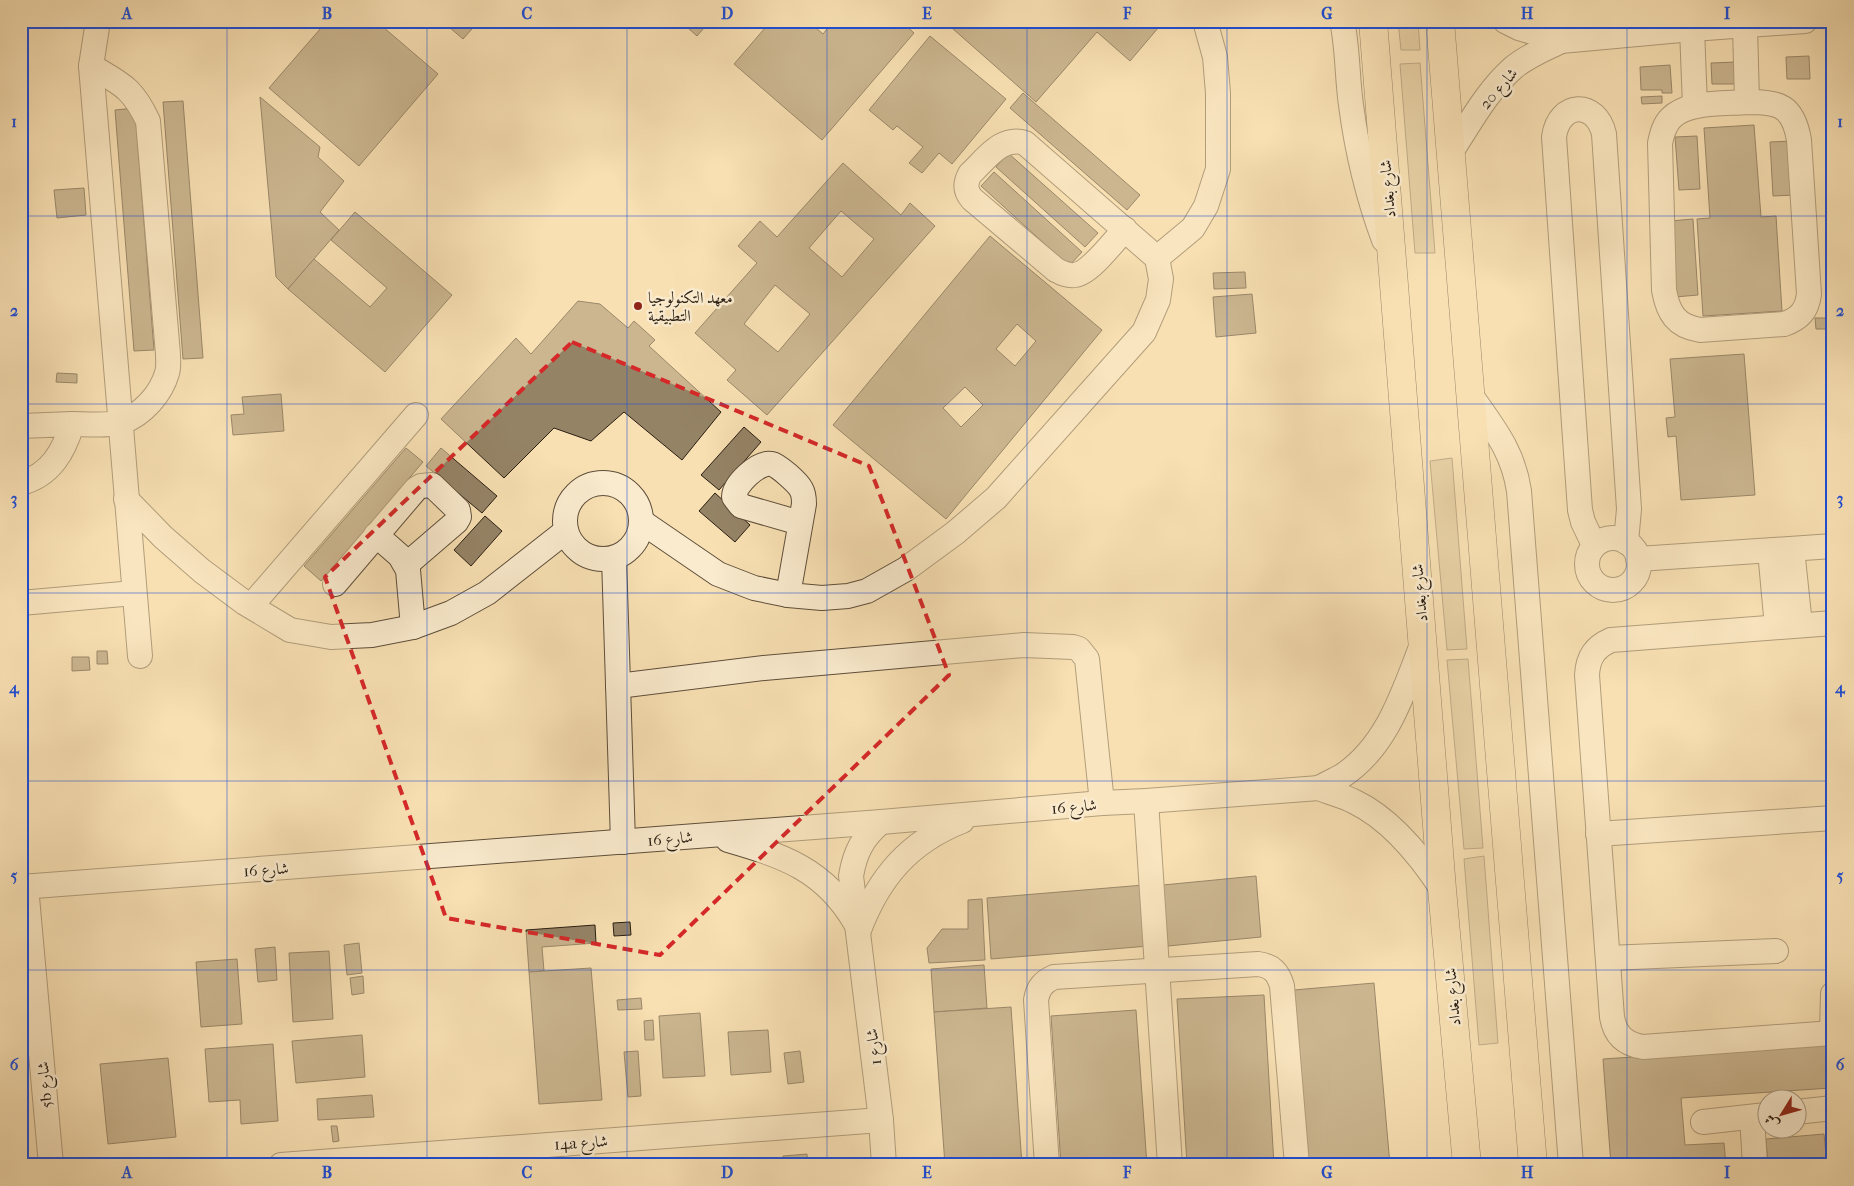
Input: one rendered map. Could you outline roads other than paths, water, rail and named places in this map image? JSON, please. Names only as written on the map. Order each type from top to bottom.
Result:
[{"type":"main road","name":"شارع بغداد","points":[[1372,21],[1442,889],[1467,1165]]},
{"type":"main road","points":[[1440,21],[1533,1165]]},
{"type":"street","points":[[98,21],[90,66],[140,656]]},
{"type":"street","points":[[1157,258],[1193,228],[1206,206],[1218,169],[1216,66],[1205,21]]},
{"type":"street","points":[[1342,21],[1356,138],[1372,201],[1393,263]]},
{"type":"street","name":"شارع 20","points":[[1505,21],[1519,28],[1561,41]]},
{"type":"street","name":"شارع 20","points":[[1451,152],[1482,104],[1514,66],[1561,41],[1608,29],[1692,29],[1805,21]]},
{"type":"street","points":[[1745,26],[1748,102]]},
{"type":"street","points":[[1692,29],[1695,106]]},
{"type":"street","points":[[21,426],[120,423],[139,413],[150,403],[162,386],[168,371],[148,121],[140,103],[132,92],[90,66]]},
{"type":"street","points":[[1748,102],[1777,103],[1789,112],[1797,125],[1809,294],[1808,305],[1794,321],[1784,324],[1700,330],[1687,328],[1674,318],[1666,303],[1664,290],[1660,143],[1663,130],[1671,118],[1682,110],[1695,106],[1748,102]]},
{"type":"street","points":[[1594,545],[1583,522],[1580,510],[1554,137],[1556,126],[1562,116],[1572,110],[1583,110],[1594,114],[1602,123],[1604,134],[1632,551],[1638,571],[1632,582],[1623,588],[1611,590],[1600,587],[1591,578],[1587,568],[1588,556],[1594,545],[1604,540],[1615,538],[1632,551],[1781,550],[1833,546]]},
{"type":"street","points":[[642,522],[718,574],[754,588],[788,595],[822,598],[848,596],[867,591],[906,568],[955,534],[996,498],[1144,332],[1158,300],[1161,279],[1157,258],[1125,229],[1025,143],[1019,141],[1002,144],[966,180],[967,194],[972,199],[1056,270],[1065,274],[1075,275],[1085,271],[1125,229]]},
{"type":"street","points":[[1470,394],[1510,454],[1519,490],[1571,1165]]},
{"type":"street","points":[[251,606],[416,416]]},
{"type":"street","points":[[21,483],[41,474],[56,460],[66,444],[72,424]]},
{"type":"street","points":[[598,482],[615,483],[630,492],[639,506],[642,522],[638,538],[628,550],[614,558],[602,559],[590,557],[579,551],[571,542],[566,531],[565,514],[571,499],[583,487],[598,482]]},
{"type":"street","points":[[335,584],[416,489],[421,486],[432,485],[458,510],[459,517],[456,522],[406,565]]},
{"type":"street","points":[[126,499],[162,537],[189,560],[251,606],[290,630],[331,637],[372,635],[412,628],[451,613],[487,593],[566,531]]},
{"type":"street","points":[[788,595],[800,523]]},
{"type":"street","points":[[376,535],[400,556],[406,565],[410,576],[412,628]]},
{"type":"street","points":[[1781,550],[1800,625]]},
{"type":"street","points":[[1777,627],[1781,550]]},
{"type":"street","points":[[614,558],[623,842]]},
{"type":"street","points":[[21,603],[134,593]]},
{"type":"street","points":[[1833,623],[1611,640],[1595,650],[1590,658],[1587,675],[1613,1026],[1623,1040],[1632,1045],[1643,1047],[1832,1034],[1833,994]]},
{"type":"street","name":"شارع 16","points":[[24,887],[976,815],[1102,803],[1318,788],[1343,775],[1365,757],[1382,735],[1395,710],[1423,642]]},
{"type":"street","points":[[618,686],[764,668],[1014,646],[1073,646],[1079,649],[1086,659],[1102,803]]},
{"type":"street","name":"شارع 16","points":[[1318,788],[1356,802],[1381,820],[1404,840],[1425,863],[1442,889]]},
{"type":"street","points":[[1146,801],[1170,1165]]},
{"type":"street","name":"شارع 1","points":[[859,930],[875,893],[900,861],[931,836],[976,815]]},
{"type":"street","points":[[1598,834],[1833,818]]},
{"type":"street","name":"شارع 1","points":[[881,822],[869,832],[860,845],[854,860],[852,876],[881,1120],[884,1165]]},
{"type":"street","name":"شارع 1","points":[[712,835],[772,852],[808,870],[837,897],[859,930]]},
{"type":"street","name":"5b شارع","points":[[24,887],[52,1165]]},
{"type":"street","points":[[1608,958],[1776,951]]},
{"type":"street","points":[[1047,1165],[1036,1000],[1037,993],[1047,980],[1054,977],[1258,964],[1267,965],[1274,970],[1280,977],[1282,986],[1297,1165]]},
{"type":"street","points":[[1806,1111],[1833,1108]]},
{"type":"street","points":[[1703,1122],[1756,1116]]},
{"type":"street","name":"14a شارع","points":[[281,1165],[881,1120]]},
{"type":"street","points":[[1755,1165],[1757,1138]]},
{"type":"place","name":"معهد التكنولوجيا التطبيقية","points":[[638,306]]}]
